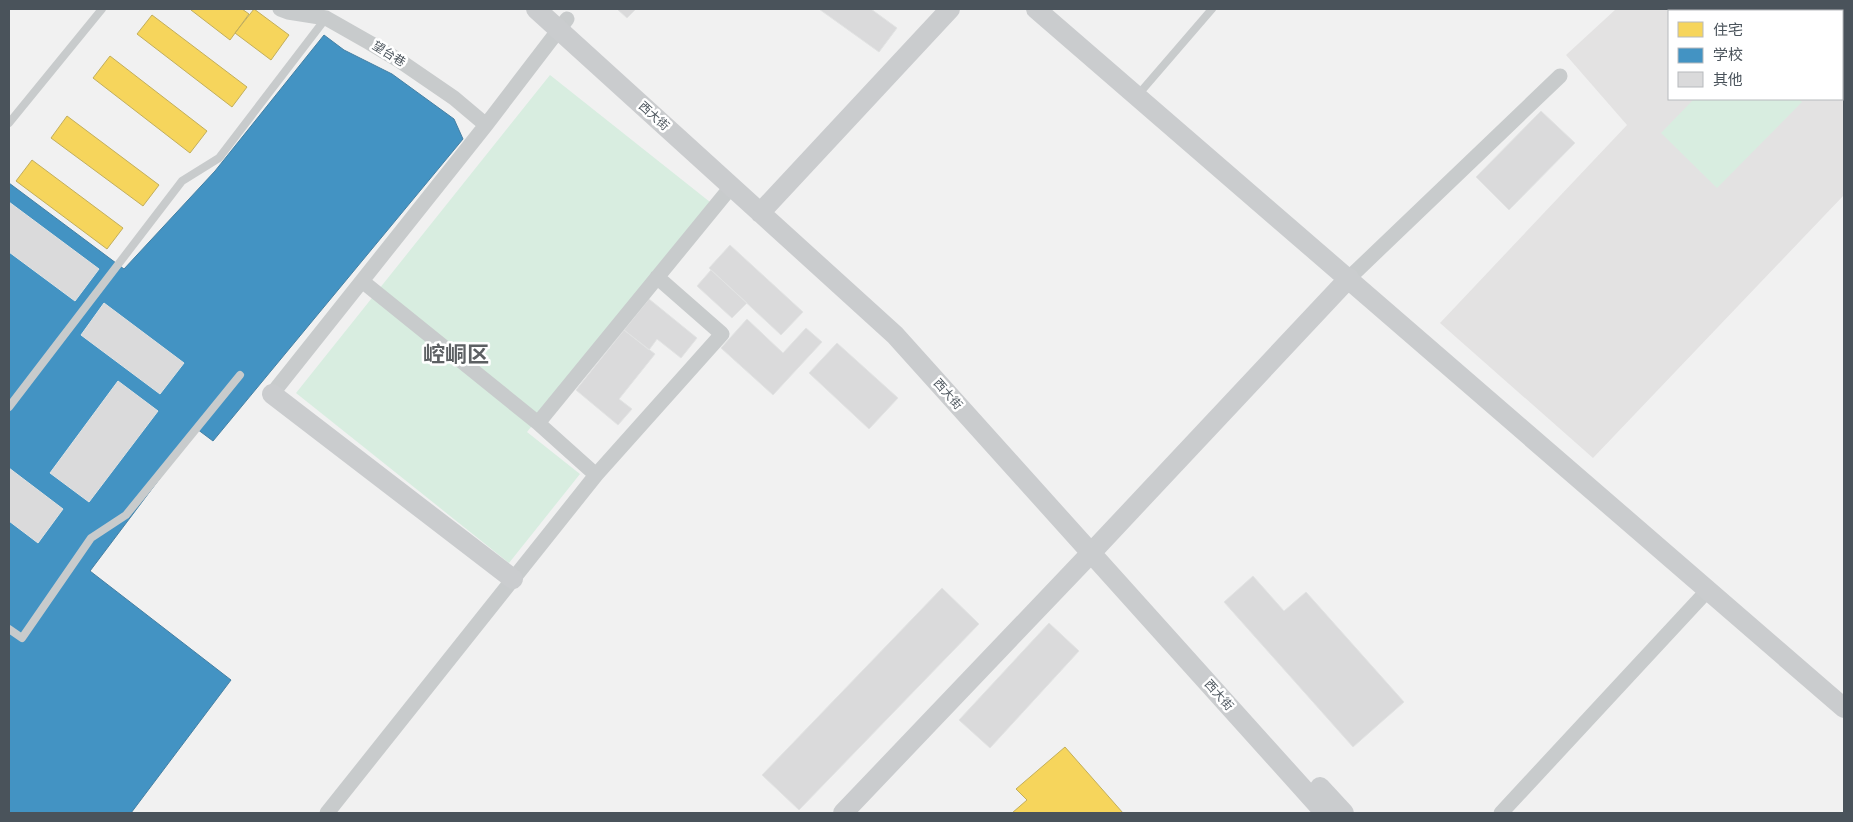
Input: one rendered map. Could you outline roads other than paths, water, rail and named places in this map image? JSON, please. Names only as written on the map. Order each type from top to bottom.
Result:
[{"type":"street","name":"望台巷","points":[[280,9],[326,18],[400,60],[454,98],[486,125]]},
{"type":"street","name":"西大街","points":[[536,9],[560,19],[765,208],[904,325],[1325,813]]},
{"type":"street","points":[[765,208],[950,9]]},
{"type":"street","points":[[1036,9],[1844,708]]},
{"type":"street","name":"西大街","points":[[560,19],[731,187],[765,208]]},
{"type":"street","points":[[513,578],[272,394],[486,125],[560,19]]},
{"type":"street","points":[[842,813],[1096,548],[1349,278],[1560,76]]},
{"type":"street","points":[[538,424],[731,187]]},
{"type":"street","points":[[327,813],[596,475],[722,334],[657,278]]},
{"type":"street","points":[[362,281],[538,424],[596,475]]},
{"type":"street","name":"西大街","points":[[1096,548],[1344,813]]},
{"type":"street","points":[[1501,813],[1708,590]]},
{"type":"lane","points":[[9,123],[102,9]]},
{"type":"lane","points":[[1137,96],[1212,9]]},
{"type":"lane","points":[[9,407],[182,181],[219,158],[326,18]]},
{"type":"lane","points":[[9,629],[22,638],[91,538],[126,515],[240,375]]},
{"type":"district","name":"崆峒区","points":[[456,354]]}]
